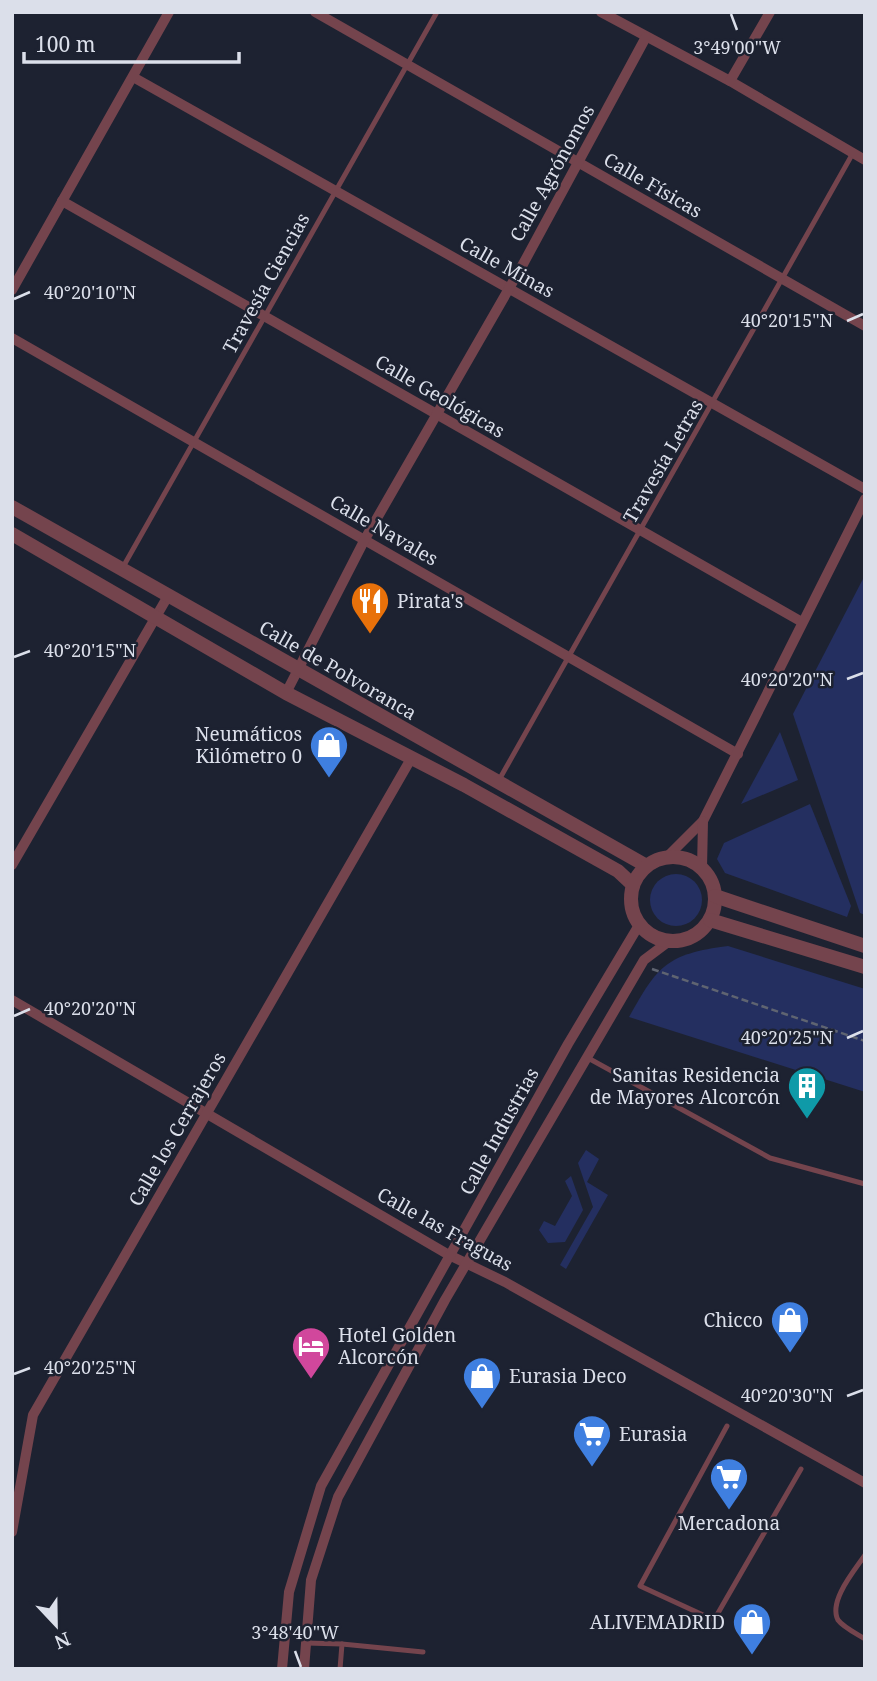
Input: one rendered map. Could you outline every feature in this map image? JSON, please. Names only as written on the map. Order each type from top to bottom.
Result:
[{"type":"street","points":[[12,290],[169,12]]},
{"type":"street","name":"Calle Físicas","points":[[315,12],[865,326]]},
{"type":"street","points":[[601,12],[730,81],[865,160]]},
{"type":"street","points":[[730,81],[770,12]]},
{"type":"street","name":"Calle Agrónomos","points":[[286,693],[365,539],[510,288],[646,37]]},
{"type":"street","name":"Calle Minas","points":[[133,76],[865,489]]},
{"type":"street","name":"Calle Geológicas","points":[[62,201],[802,622]]},
{"type":"street","name":"Calle Navales","points":[[12,338],[738,754]]},
{"type":"street","points":[[667,857],[692,861],[702,868],[712,881],[715,896],[710,920],[690,938],[668,942],[653,937],[639,925],[630,900],[633,885],[645,865],[667,857],[703,821],[865,499]]},
{"type":"street","name":"Calle de Polvoranca","points":[[12,507],[645,865]]},
{"type":"street","name":"Calle de Polvoranca","points":[[12,534],[286,693],[412,757],[618,871],[633,885]]},
{"type":"street","points":[[12,865],[168,596]]},
{"type":"street","name":"Calle los Cerrajeros","points":[[12,1532],[33,1415],[412,757]]},
{"type":"street","points":[[702,868],[703,821]]},
{"type":"street","points":[[715,896],[865,946]]},
{"type":"street","points":[[710,920],[865,967]]},
{"type":"street","name":"Calle Industrias","points":[[282,1669],[289,1592],[321,1486],[449,1255],[639,925]]},
{"type":"street","name":"Calle Industrias","points":[[304,1669],[311,1580],[338,1497],[465,1264],[644,960],[668,942]]},
{"type":"street","name":"Calle las Fraguas","points":[[12,1000],[449,1255],[505,1282],[865,1483]]},
{"type":"lane","name":"Travesía Ciencias","points":[[121,570],[437,12]]},
{"type":"lane","name":"Travesía Letras","points":[[498,783],[853,153]]},
{"type":"lane","points":[[587,1058],[770,1158],[865,1184]]},
{"type":"lane","points":[[727,1426],[640,1586],[714,1620],[801,1469]]},
{"type":"lane","points":[[865,1555],[845,1586],[836,1610],[839,1621],[865,1639]]},
{"type":"lane","points":[[306,1643],[423,1652]]},
{"type":"lane","points":[[340,1669],[342,1644]]},
{"type":"path","points":[[644,960],[652,969],[865,1041]]},
{"type":"shaded area","points":[[865,575],[865,915],[860,913],[793,714]]},
{"type":"shaded area","points":[[780,732],[798,780],[741,804]]},
{"type":"shaded area","points":[[810,804],[851,906],[847,917],[725,873],[717,859],[724,843]]},
{"type":"shaded area","points":[[676,874],[686,876],[694,882],[700,890],[700,910],[694,918],[686,924],[676,926],[666,924],[658,918],[652,910],[650,900],[652,890],[658,882],[666,876]]},
{"type":"shaded area","points":[[728,946],[865,989],[865,1092],[629,1017],[648,985],[666,965],[691,953]]},
{"type":"shaded area","points":[[586,1150],[599,1159],[587,1182],[608,1195],[566,1269],[560,1265],[593,1207],[578,1163]]},
{"type":"shaded area","points":[[571,1176],[583,1210],[565,1242],[548,1243],[539,1230],[544,1221],[555,1226],[572,1196],[565,1181]]},
{"type":"place","name":"Pirata's","points":[[370,635]]},
{"type":"place","name":"Neumáticos Kilómetro 0","points":[[329,779]]},
{"type":"place","name":"Sanitas Residencia de Mayores Alcorcón","points":[[807,1120]]},
{"type":"place","name":"Chicco","points":[[790,1354]]},
{"type":"place","name":"Hotel Golden Alcorcón","points":[[311,1380]]},
{"type":"place","name":"Eurasia Deco","points":[[482,1410]]},
{"type":"place","name":"Eurasia","points":[[592,1468]]},
{"type":"place","name":"Mercadona","points":[[729,1511]]},
{"type":"place","name":"ALIVEMADRID","points":[[752,1656]]}]
